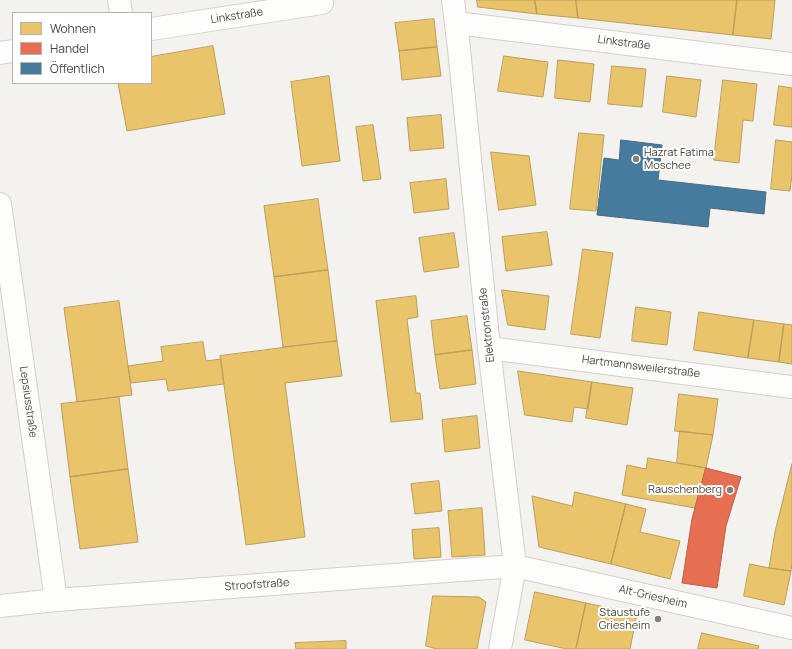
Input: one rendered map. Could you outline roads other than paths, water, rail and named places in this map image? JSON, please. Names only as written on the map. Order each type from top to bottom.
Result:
[{"type":"street","points":[[119,0],[121,12]]},
{"type":"street","name":"Elektronstraße","points":[[453,0],[489,348],[515,566],[500,649]]},
{"type":"street","name":"Linkstraße","points":[[152,29],[322,3]]},
{"type":"street","name":"Linkstraße","points":[[456,23],[792,64]]},
{"type":"street","points":[[0,53],[12,51]]},
{"type":"street","name":"Lepsiusstraße","points":[[0,204],[56,600]]},
{"type":"street","name":"Hartmannsweilerstraße","points":[[489,348],[792,387]]},
{"type":"street","name":"Stroofstraße","points":[[0,606],[56,600],[515,566]]},
{"type":"street","name":"Alt-Griesheim","points":[[515,566],[792,628]]},
{"type":"place","name":"Hazrat Fatima Moschee","points":[[636,159]]},
{"type":"place","name":"Rauschenberg","points":[[730,490]]},
{"type":"place","name":"Staustufe Griesheim","points":[[658,619]]}]
